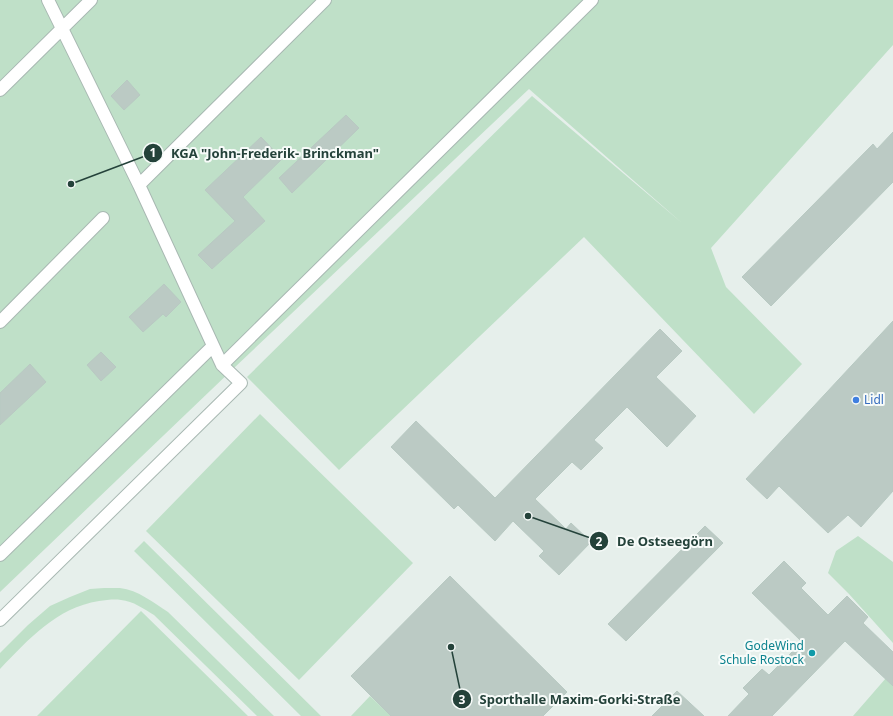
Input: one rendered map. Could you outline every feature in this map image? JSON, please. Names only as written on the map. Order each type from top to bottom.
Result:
[{"type":"lane","points":[[0,620],[241,383],[222,365],[139,185],[48,0]]},
{"type":"lane","points":[[0,90],[91,0]]},
{"type":"lane","points":[[139,185],[325,0]]},
{"type":"lane","points":[[222,365],[592,0]]},
{"type":"lane","points":[[0,322],[103,218]]},
{"type":"lane","points":[[0,555],[213,346]]},
{"type":"green space","points":[[0,0],[893,0],[893,45],[711,248],[726,287],[802,364],[754,414],[584,237],[339,470],[247,377],[532,96],[682,223],[529,89],[0,592]]},
{"type":"green space","points":[[260,414],[413,563],[299,680],[146,531]]},
{"type":"green space","points":[[858,536],[893,562],[893,643],[828,573],[836,551]]},
{"type":"green space","points":[[144,541],[321,716],[301,716],[134,551]]},
{"type":"green space","points":[[120,588],[133,591],[146,597],[168,612],[274,716],[257,716],[154,615],[130,602],[125,601],[99,601],[69,610],[44,626],[0,669],[0,653],[28,625],[50,606],[90,589]]},
{"type":"green space","points":[[141,611],[248,716],[37,716]]},
{"type":"green space","points":[[893,670],[893,716],[853,716]]},
{"type":"green space","points":[[370,696],[391,716],[351,716]]},
{"type":"building","points":[[127,80],[140,95],[124,110],[111,96]]},
{"type":"building","points":[[346,115],[359,128],[292,193],[279,178]]},
{"type":"building","points":[[893,132],[893,182],[771,306],[742,277],[873,144],[877,149]]},
{"type":"building","points":[[261,137],[282,159],[243,197],[265,221],[212,269],[198,255],[235,221],[205,190]]},
{"type":"building","points":[[164,284],[181,302],[166,317],[163,314],[143,332],[129,317]]},
{"type":"building","name":"Lidl","points":[[893,321],[893,491],[861,527],[848,515],[828,533],[779,486],[767,499],[746,479]]},
{"type":"building","points":[[660,329],[682,351],[656,377],[696,416],[667,447],[627,407],[594,440],[603,448],[581,470],[572,462],[535,499],[566,529],[571,523],[591,542],[559,575],[539,556],[544,551],[513,521],[495,541],[458,505],[454,509],[391,447],[416,421],[495,498]]},
{"type":"building","points":[[101,352],[116,367],[101,381],[87,365]]},
{"type":"building","points":[[30,364],[46,382],[0,425],[0,393]]},
{"type":"building","points":[[705,526],[723,543],[626,641],[608,624]]},
{"type":"building","name":"GodeWind Schule Rostock","points":[[784,561],[806,583],[801,588],[828,615],[847,596],[868,617],[863,623],[893,652],[893,686],[845,641],[772,716],[728,716],[749,694],[743,688],[762,669],[769,675],[802,642],[752,593]]},
{"type":"building","points":[[450,576],[567,692],[543,716],[391,716],[351,676]]},
{"type":"building","points":[[677,691],[704,716],[652,716]]},
{"type":"place","name":"KGA \"John-Frederik- Brinckman\"","points":[[71,184]]},
{"type":"place","name":"Lidl","points":[[856,400]]},
{"type":"place","name":"De Ostseegörn","points":[[528,516]]},
{"type":"place","name":"Sporthalle Maxim-Gorki-Straße","points":[[451,647]]},
{"type":"place","name":"GodeWind Schule Rostock","points":[[812,653]]}]
